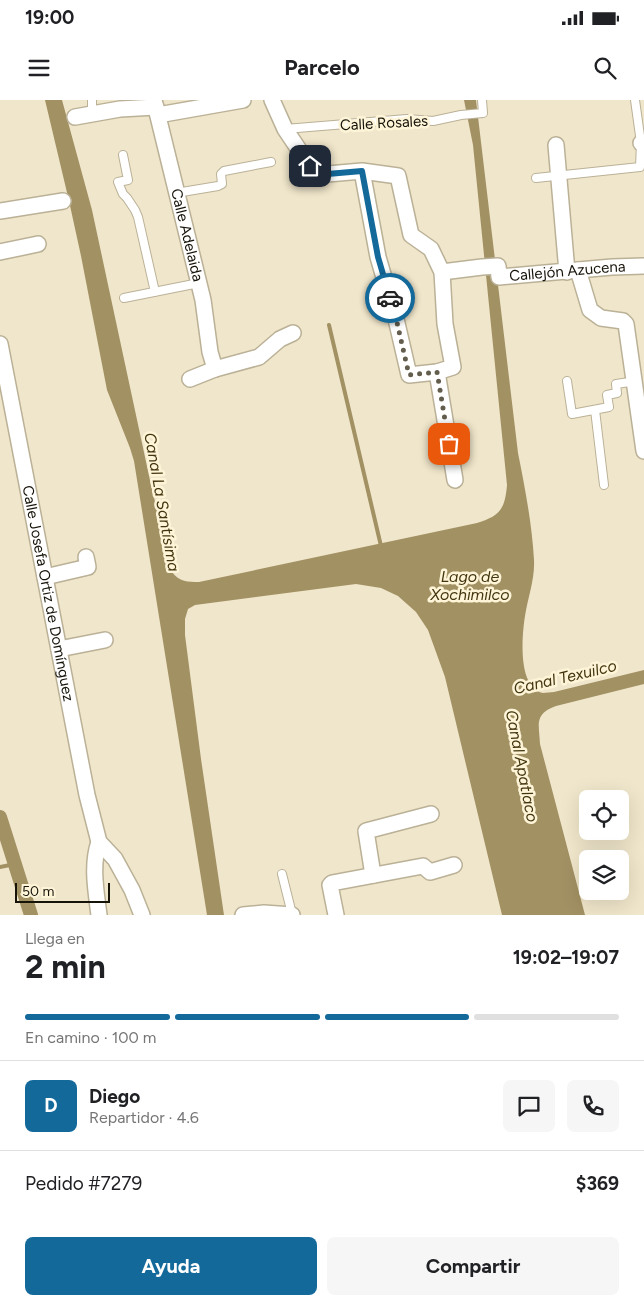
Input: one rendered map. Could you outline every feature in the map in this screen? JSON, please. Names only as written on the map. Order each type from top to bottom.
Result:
[{"type":"street","points":[[74,117],[92,107],[120,110],[243,100]]},
{"type":"street","points":[[272,100],[285,129],[316,175],[362,171],[398,176],[412,235],[432,249],[442,272],[445,324],[453,368],[409,375],[396,318],[378,257],[362,171]]},
{"type":"street","name":"Calle Adelaida","points":[[156,107],[203,300],[210,352],[215,370]]},
{"type":"street","points":[[556,145],[572,271],[590,310],[601,318],[623,321],[626,324],[639,377],[644,451]]},
{"type":"street","points":[[0,211],[63,201]]},
{"type":"street","points":[[0,252],[38,244]]},
{"type":"street","name":"Callejón Azucena","points":[[442,272],[498,266],[499,277],[644,266]]},
{"type":"street","points":[[190,379],[259,357],[280,339],[293,332]]},
{"type":"street","name":"Calle Josefa Ortiz de Domínguez","points":[[0,344],[4,382],[45,577],[87,795],[99,842]]},
{"type":"street","points":[[437,372],[455,480]]},
{"type":"street","points":[[45,577],[88,567],[86,557]]},
{"type":"street","points":[[59,648],[105,640]]},
{"type":"street","points":[[374,875],[366,831],[431,814]]},
{"type":"street","points":[[99,915],[94,863],[95,852],[99,842],[115,859],[132,890],[142,915]]},
{"type":"street","points":[[336,915],[330,885],[332,883],[423,866],[430,872],[454,865]]},
{"type":"street","points":[[243,915],[264,913],[292,915]]},
{"type":"lane","name":"Calle Rosales","points":[[285,129],[407,119],[432,121],[481,113],[482,100]]},
{"type":"lane","points":[[536,178],[640,167],[642,143],[635,100]]},
{"type":"lane","points":[[123,155],[128,180],[118,182],[138,218],[155,292]]},
{"type":"lane","points":[[176,193],[218,186],[222,184],[221,174],[224,171],[271,162]]},
{"type":"lane","points":[[124,298],[199,283]]},
{"type":"lane","points":[[567,381],[572,414],[609,407],[607,395],[617,393],[616,384],[630,382],[639,377]]},
{"type":"lane","points":[[595,410],[604,485]]},
{"type":"lane","points":[[282,874],[292,915]]},
{"type":"water","name":"Lago de Xochimilco","points":[[45,100],[62,100],[92,210],[151,485],[172,572],[181,580],[199,582],[477,523],[491,517],[500,510],[505,500],[507,485],[473,145],[464,100],[476,100],[518,453],[528,506],[533,547],[533,574],[523,635],[525,671],[529,682],[535,689],[543,693],[644,670],[644,684],[556,706],[544,712],[539,720],[540,744],[579,892],[579,900],[581,900],[585,915],[502,915],[445,677],[428,630],[416,612],[398,596],[381,588],[356,584],[195,605],[188,609],[185,619],[185,635],[224,915],[207,915],[134,461],[107,390],[69,201]]},
{"type":"waterway","points":[[329,325],[381,546]]},
{"type":"waterway","points":[[0,817],[31,915]]},
{"type":"waterway","points":[[0,867],[15,864]]},
{"type":"way so far","points":[[390,298],[409,375],[437,372],[449,444]]},
{"type":"route","points":[[310,166],[316,175],[362,171],[378,257],[390,298]]},
{"type":"water label","name":"Canal La Santísima","points":[[162,502]]},
{"type":"water label","name":"Canal Texuilco","points":[[565,677]]},
{"type":"water label","name":"Canal Apatlaco","points":[[522,766]]}]
